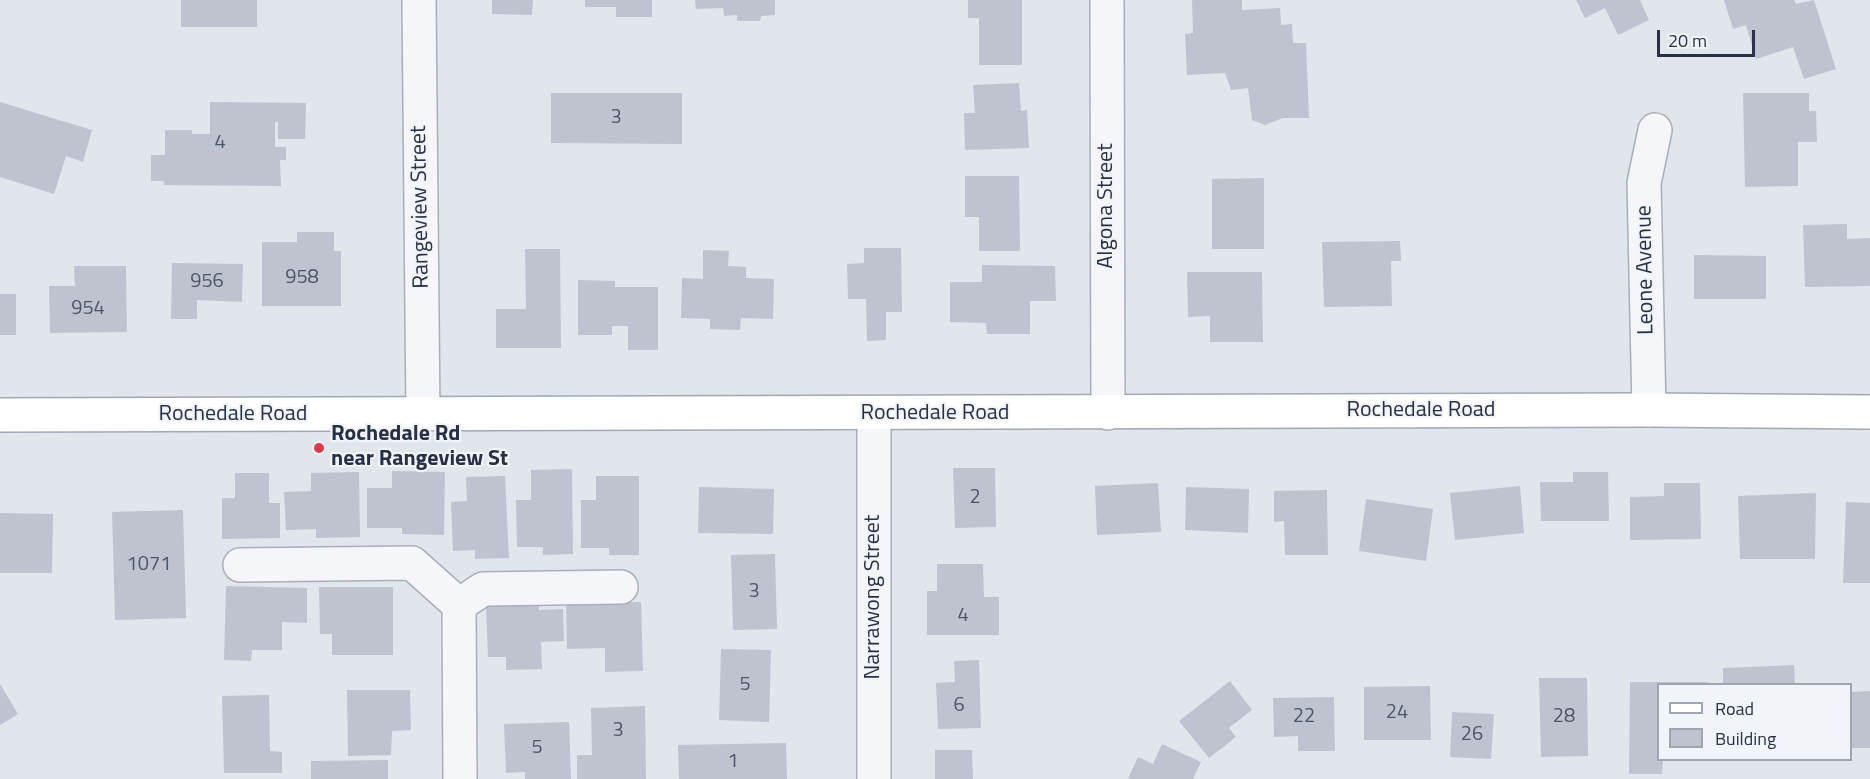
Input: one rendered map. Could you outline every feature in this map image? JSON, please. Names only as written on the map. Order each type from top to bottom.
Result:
[{"type":"main road","name":"Rochedale Road","points":[[0,415],[1649,410],[1870,412]]},
{"type":"street","name":"Rangeview Street","points":[[419,0],[423,415]]},
{"type":"street","name":"Algona Street","points":[[1107,0],[1108,413]]},
{"type":"street","name":"Leone Avenue","points":[[1649,410],[1644,183],[1655,130]]},
{"type":"street","name":"Narrawong Street","points":[[874,414],[874,779]]},
{"type":"street","points":[[240,565],[412,563],[459,605],[460,779]]},
{"type":"street","points":[[459,605],[483,589],[621,587]]},
{"type":"building","points":[[181,0],[257,0],[257,27],[181,27]]},
{"type":"building","points":[[492,0],[533,0],[532,15],[492,14]]},
{"type":"building","points":[[585,0],[652,0],[652,17],[616,17],[616,7],[585,7]]},
{"type":"building","points":[[695,0],[775,0],[775,15],[761,16],[760,21],[737,21],[737,15],[724,16],[723,8],[696,9]]},
{"type":"building","points":[[968,0],[1022,0],[1022,65],[979,65],[979,18],[968,18]]},
{"type":"building","points":[[1192,0],[1242,0],[1242,10],[1280,8],[1281,25],[1292,24],[1293,43],[1306,43],[1309,118],[1283,118],[1265,125],[1252,120],[1248,88],[1231,90],[1225,73],[1187,75],[1185,34],[1193,33]]},
{"type":"building","points":[[1576,0],[1640,0],[1649,20],[1618,35],[1605,8],[1585,18]]},
{"type":"building","points":[[1724,0],[1794,0],[1796,4],[1814,0],[1836,69],[1804,79],[1793,47],[1756,59],[1746,25],[1733,29]]},
{"type":"building","points":[[1019,83],[1021,111],[1027,110],[1029,148],[965,150],[964,113],[975,113],[973,85]]},
{"type":"building","points":[[551,93],[682,93],[682,144],[551,143]]},
{"type":"building","points":[[1743,93],[1809,93],[1809,111],[1816,111],[1817,142],[1798,142],[1798,186],[1745,187]]},
{"type":"building","points":[[0,102],[92,130],[83,162],[66,156],[54,194],[0,177]]},
{"type":"building","points":[[210,102],[306,103],[305,139],[278,139],[278,122],[275,122],[275,147],[286,147],[286,160],[280,160],[281,186],[164,185],[164,181],[151,181],[151,155],[165,155],[165,130],[192,130],[192,134],[210,134]]},
{"type":"building","points":[[965,176],[1019,176],[1020,251],[979,251],[979,217],[965,217]]},
{"type":"building","points":[[1264,178],[1264,249],[1212,249],[1212,179]]},
{"type":"building","points":[[1847,224],[1847,239],[1870,238],[1870,286],[1805,287],[1803,225]]},
{"type":"building","points":[[297,232],[334,232],[334,251],[341,251],[341,306],[262,306],[262,242],[297,242]]},
{"type":"building","points":[[1400,241],[1401,261],[1391,261],[1392,306],[1324,307],[1322,242]]},
{"type":"building","points":[[864,248],[901,248],[902,312],[886,312],[886,340],[867,341],[866,299],[848,299],[847,264],[864,263]]},
{"type":"building","points":[[525,249],[560,249],[561,348],[496,348],[496,309],[526,309]]},
{"type":"building","points":[[703,250],[729,251],[728,266],[746,267],[746,278],[774,279],[773,319],[741,318],[740,330],[710,329],[710,319],[681,318],[682,278],[703,279]]},
{"type":"building","points":[[1694,255],[1766,256],[1766,299],[1694,299]]},
{"type":"building","points":[[172,263],[243,264],[242,302],[197,300],[197,319],[171,319]]},
{"type":"building","points":[[982,265],[1055,266],[1056,301],[1030,301],[1030,334],[987,334],[986,323],[950,322],[950,282],[982,282]]},
{"type":"building","points":[[74,266],[126,266],[127,332],[50,333],[49,286],[75,286]]},
{"type":"building","points":[[1187,272],[1262,272],[1263,342],[1210,342],[1210,316],[1188,317]]},
{"type":"building","points":[[578,280],[615,281],[615,287],[658,287],[658,350],[628,350],[628,326],[612,326],[612,335],[578,335]]},
{"type":"building","points":[[0,294],[16,294],[16,335],[0,335]]},
{"type":"building","points":[[953,468],[995,468],[996,527],[955,528]]},
{"type":"building","points":[[572,469],[573,554],[543,555],[543,547],[517,547],[516,500],[531,500],[531,470]]},
{"type":"building","points":[[392,471],[445,472],[444,535],[402,534],[402,528],[367,528],[367,488],[392,488]]},
{"type":"building","points":[[359,472],[360,537],[316,538],[316,529],[286,530],[284,492],[311,491],[311,473]]},
{"type":"building","points":[[1573,472],[1608,472],[1609,521],[1541,521],[1540,482],[1573,482]]},
{"type":"building","points":[[235,473],[269,473],[269,503],[280,503],[280,538],[222,539],[222,498],[235,498]]},
{"type":"building","points":[[505,476],[509,558],[475,559],[475,550],[453,551],[451,502],[467,501],[466,477]]},
{"type":"building","points":[[596,476],[639,476],[639,555],[609,555],[609,548],[581,548],[581,500],[596,500]]},
{"type":"building","points":[[1158,483],[1161,532],[1097,535],[1095,486]]},
{"type":"building","points":[[1664,483],[1700,483],[1701,539],[1630,540],[1630,497],[1664,496]]},
{"type":"building","points":[[1520,486],[1524,533],[1455,540],[1450,493]]},
{"type":"building","points":[[699,487],[774,489],[773,534],[698,533]]},
{"type":"building","points":[[1186,487],[1249,489],[1248,533],[1185,530]]},
{"type":"building","points":[[1327,490],[1328,555],[1285,555],[1284,521],[1274,522],[1274,491]]},
{"type":"building","points":[[1816,493],[1815,559],[1740,559],[1738,496]]},
{"type":"building","points":[[1366,499],[1433,509],[1426,561],[1359,551]]},
{"type":"building","points":[[1846,502],[1870,503],[1870,583],[1843,583]]},
{"type":"building","points":[[183,510],[186,618],[115,620],[112,512]]},
{"type":"building","points":[[0,513],[53,514],[52,573],[0,573]]},
{"type":"building","points":[[775,554],[777,629],[733,630],[731,555]]},
{"type":"building","points":[[937,564],[983,564],[984,597],[999,597],[999,635],[927,635],[927,591],[937,591]]},
{"type":"building","points":[[226,586],[307,588],[307,623],[282,622],[282,650],[252,650],[251,661],[224,660]]},
{"type":"building","points":[[319,587],[393,587],[393,655],[332,655],[332,634],[320,634]]},
{"type":"building","points":[[539,601],[539,610],[563,609],[564,641],[541,642],[542,669],[506,670],[506,657],[488,657],[486,603]]},
{"type":"building","points":[[641,602],[643,671],[605,672],[605,648],[567,649],[566,604]]},
{"type":"building","points":[[721,649],[771,650],[769,722],[719,720]]},
{"type":"building","points":[[979,660],[981,728],[938,729],[936,683],[955,682],[954,661]]},
{"type":"building","points":[[1794,665],[1795,683],[1723,683],[1723,668]]},
{"type":"building","points":[[1539,678],[1587,678],[1588,756],[1541,757]]},
{"type":"building","points":[[1230,681],[1252,710],[1229,728],[1236,737],[1209,758],[1179,721]]},
{"type":"building","points":[[1630,682],[1708,682],[1657,683],[1657,761],[1663,761],[1662,774],[1629,774]]},
{"type":"building","points":[[0,684],[18,714],[0,725]]},
{"type":"building","points":[[1430,686],[1431,740],[1364,740],[1364,687]]},
{"type":"building","points":[[347,690],[410,690],[411,730],[392,731],[391,755],[348,756]]},
{"type":"building","points":[[1870,691],[1870,748],[1852,748],[1852,692]]},
{"type":"building","points":[[269,695],[270,751],[282,752],[282,773],[224,773],[222,696]]},
{"type":"building","points":[[1334,697],[1335,751],[1298,751],[1298,736],[1274,737],[1273,698]]},
{"type":"building","points":[[645,706],[646,779],[577,779],[577,755],[592,755],[591,708]]},
{"type":"building","points":[[1452,712],[1494,714],[1491,759],[1450,757]]},
{"type":"building","points":[[569,722],[571,779],[525,779],[525,772],[506,773],[504,724]]},
{"type":"building","points":[[786,743],[787,779],[679,779],[678,745]]},
{"type":"building","points":[[1162,744],[1201,762],[1193,779],[1128,779],[1138,757],[1153,764]]},
{"type":"building","points":[[935,750],[972,750],[973,779],[935,779]]},
{"type":"building","points":[[388,760],[388,779],[311,779],[311,761]]},
{"type":"place","name":"Rochedale Rd near Rangeview St","points":[[319,448]]}]
